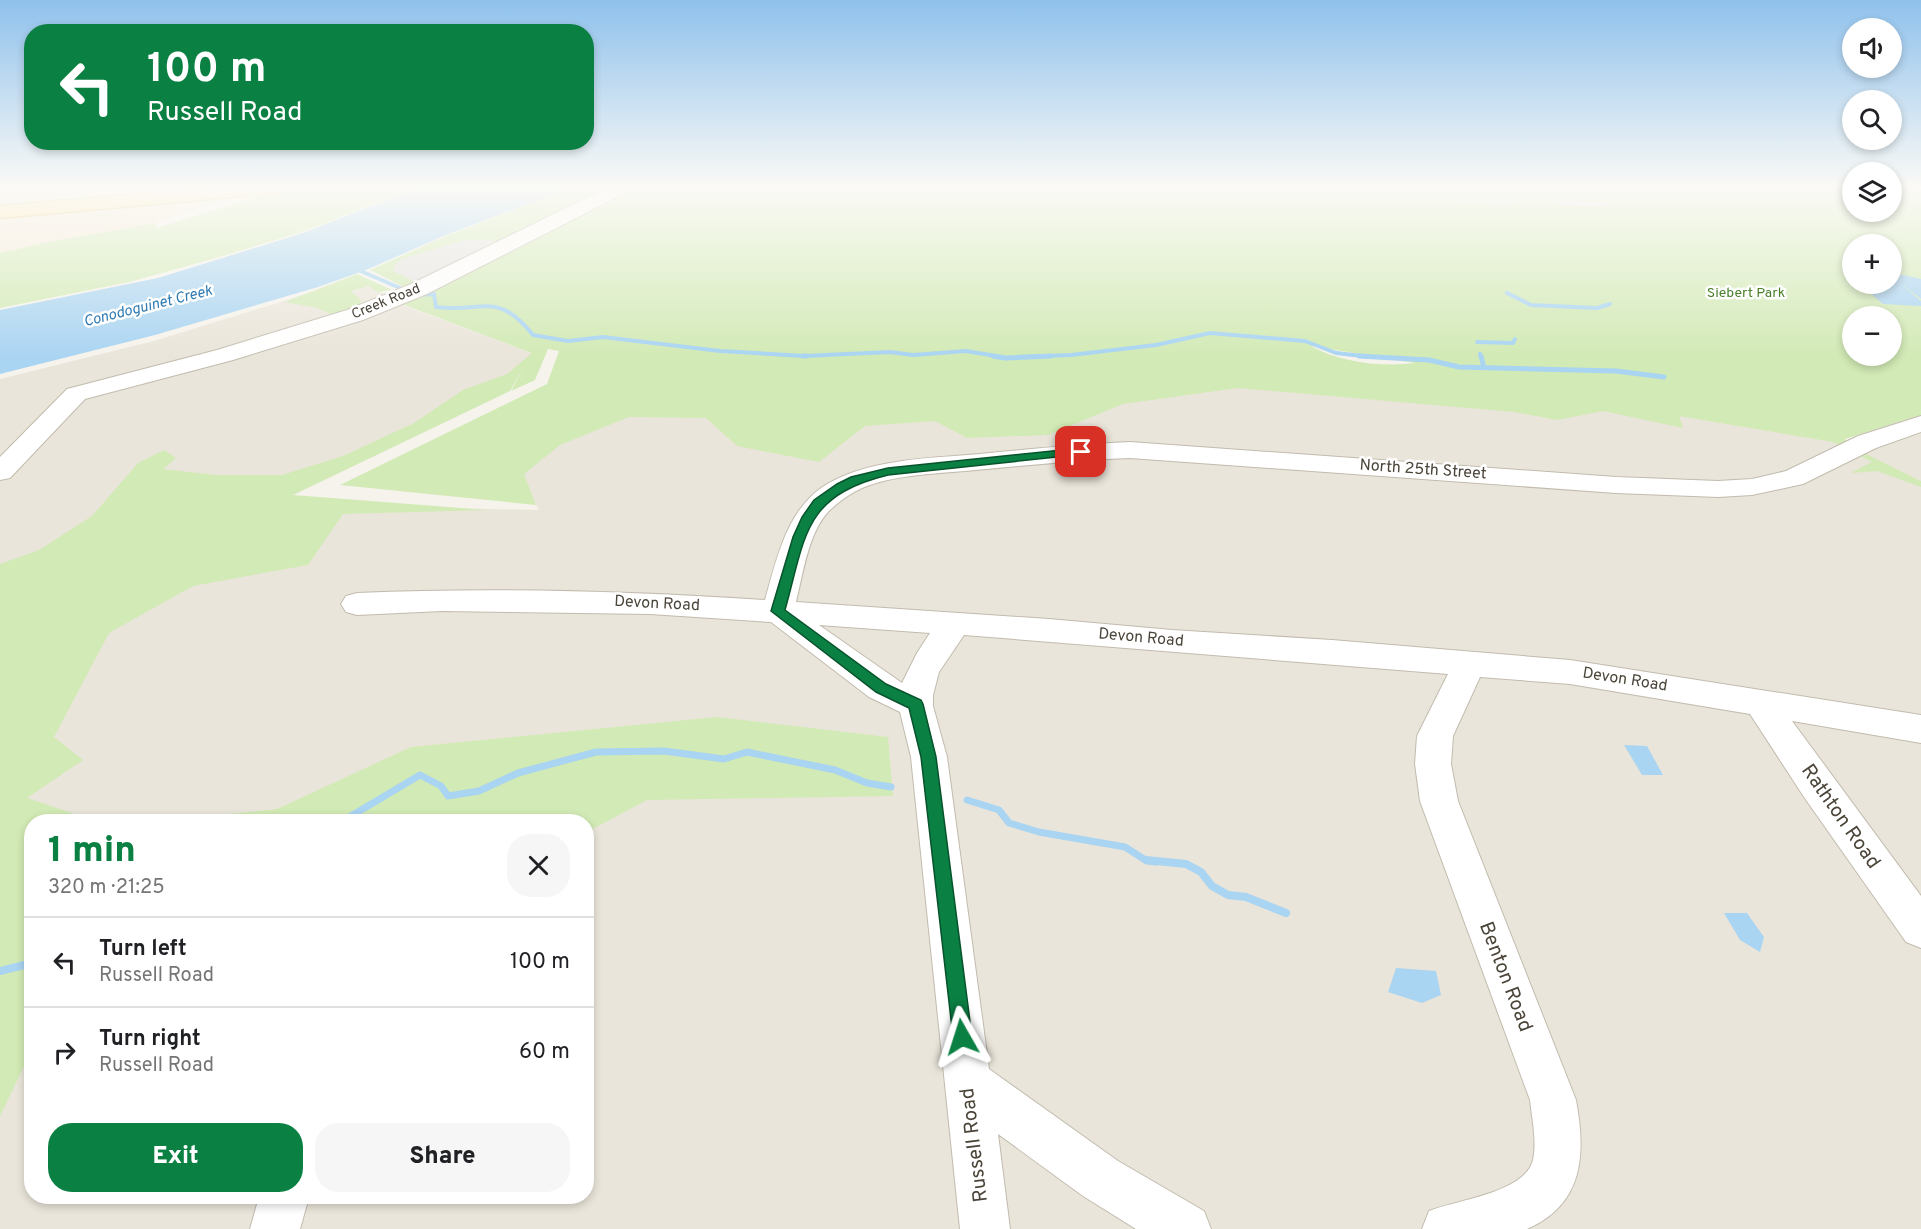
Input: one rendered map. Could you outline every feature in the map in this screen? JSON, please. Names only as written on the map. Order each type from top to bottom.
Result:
[{"type":"street","name":"Creek Road","points":[[0,472],[76,394],[273,341],[355,315],[410,293],[508,244]]},
{"type":"street","name":"North 25th Street","points":[[778,611],[799,537],[808,517],[819,503],[855,480],[888,471],[1081,452],[1131,450],[1616,485],[1729,488],[1771,484],[1807,473],[1867,442],[1921,424]]},
{"type":"street","name":"Devon Road","points":[[357,604],[442,600],[650,603],[957,623],[1570,672],[1921,729]]},
{"type":"street","points":[[778,611],[881,688],[915,704]]},
{"type":"street","name":"Russell Road","points":[[957,623],[928,660],[915,704],[928,757],[985,1229]]},
{"type":"street","name":"Benton Road","points":[[1447,1229],[1484,1221],[1525,1206],[1548,1185],[1558,1159],[1559,1130],[1552,1100],[1439,801],[1434,768],[1437,729],[1462,684],[1468,665]]},
{"type":"street","name":"Rathton Road","points":[[1761,703],[1817,786],[1921,929]]},
{"type":"street","points":[[967,1081],[1018,1121],[1094,1174],[1185,1229]]},
{"type":"street","points":[[275,1229],[282,1204]]},
{"type":"shaded area","points":[[0,244],[38,244],[0,253]]},
{"type":"shaded area","points":[[451,244],[501,244],[421,285],[393,271],[395,265],[402,259]]},
{"type":"shaded area","points":[[358,276],[397,303],[532,353],[509,391],[291,496],[445,508],[539,510],[520,474],[561,440],[635,411],[868,420],[1123,400],[1234,383],[1764,419],[1862,450],[1921,430],[1921,1229],[0,1229],[0,379],[154,341]]},
{"type":"green space","points":[[38,244],[261,244],[129,282],[0,308],[0,253]]},
{"type":"green space","points":[[427,244],[501,244],[410,290],[370,270]]},
{"type":"green space","name":"Siebert Park","points":[[516,244],[1842,244],[1842,294],[1902,294],[1902,244],[1921,244],[1921,415],[1845,439],[1846,444],[1921,481],[1921,487],[1877,471],[1851,473],[1872,462],[1833,442],[1679,416],[1683,428],[1603,411],[1557,420],[1514,412],[1238,388],[1123,404],[1048,435],[967,438],[935,421],[865,426],[819,462],[737,446],[706,418],[629,417],[560,445],[524,474],[536,505],[340,485],[547,384],[559,351],[548,349],[535,380],[511,391],[525,364],[510,391],[293,495],[487,510],[343,514],[308,565],[193,586],[109,633],[54,737],[83,760],[27,798],[75,814],[24,814],[24,1066],[0,1116],[0,564],[39,550],[92,516],[138,463],[164,450],[176,458],[163,469],[215,475],[282,475],[343,456],[414,423],[463,390],[507,374],[532,353],[399,303]],"holes":[[[1311,346],[1416,363],[1376,364],[1348,360]]]},
{"type":"green space","points":[[357,274],[392,290],[377,292],[369,286],[351,291],[361,300],[359,308],[335,316],[318,308],[285,302]]},
{"type":"green space","points":[[717,717],[888,737],[893,796],[647,800],[594,828],[594,814],[229,814],[277,809],[411,747]]},
{"type":"water","name":"Conodoguinet Creek","points":[[266,244],[425,244],[366,270],[318,287],[155,335],[0,374],[0,310],[158,278]]},
{"type":"water","points":[[1902,275],[1921,279],[1921,299],[1902,285]]},
{"type":"water","points":[[1902,285],[1921,301],[1921,306],[1883,304],[1872,294],[1902,294]]},
{"type":"water","points":[[1624,745],[1647,746],[1663,775],[1642,775]]},
{"type":"water","points":[[1724,913],[1747,913],[1764,937],[1760,952],[1740,940]]},
{"type":"water","points":[[1396,968],[1436,971],[1441,995],[1422,1003],[1388,992]]},
{"type":"waterway","points":[[356,269],[407,291]]},
{"type":"waterway","points":[[1507,293],[1531,305],[1597,308],[1610,304]]},
{"type":"waterway","points":[[419,295],[434,294],[436,307],[489,306],[499,308],[509,312],[533,335],[568,341],[603,337],[720,351],[804,356]]},
{"type":"waterway","points":[[1018,357],[1071,355],[1156,345],[1210,333],[1305,341],[1336,353],[1366,356]]},
{"type":"waterway","points":[[1477,342],[1513,343],[1515,339]]},
{"type":"waterway","points":[[804,356],[890,352],[913,355],[966,351],[1002,357]]},
{"type":"waterway","points":[[993,356],[1005,358],[1051,356]]},
{"type":"waterway","points":[[1359,356],[1366,356]]},
{"type":"waterway","points":[[1366,356],[1429,360],[1459,367],[1484,368]]},
{"type":"waterway","points":[[1366,356],[1371,357]]},
{"type":"waterway","points":[[1481,356],[1484,368]]},
{"type":"waterway","points":[[1484,368],[1616,371],[1664,377]]},
{"type":"waterway","points":[[354,814],[420,775],[441,786],[448,796],[479,791],[518,773],[596,752],[664,751],[724,759],[747,752],[835,770],[867,783],[891,787]]},
{"type":"waterway","points":[[967,800],[999,810],[1009,823],[1039,832],[1125,847],[1147,861],[1156,862]]},
{"type":"waterway","points":[[1146,860],[1186,864],[1201,872],[1212,886],[1228,895],[1246,897],[1286,913]]},
{"type":"waterway","points":[[0,971],[24,965]]},
{"type":"route","points":[[962,1037],[928,757],[915,704],[881,688],[778,611],[799,537],[808,517],[819,503],[841,486],[888,471],[1081,452]]}]
